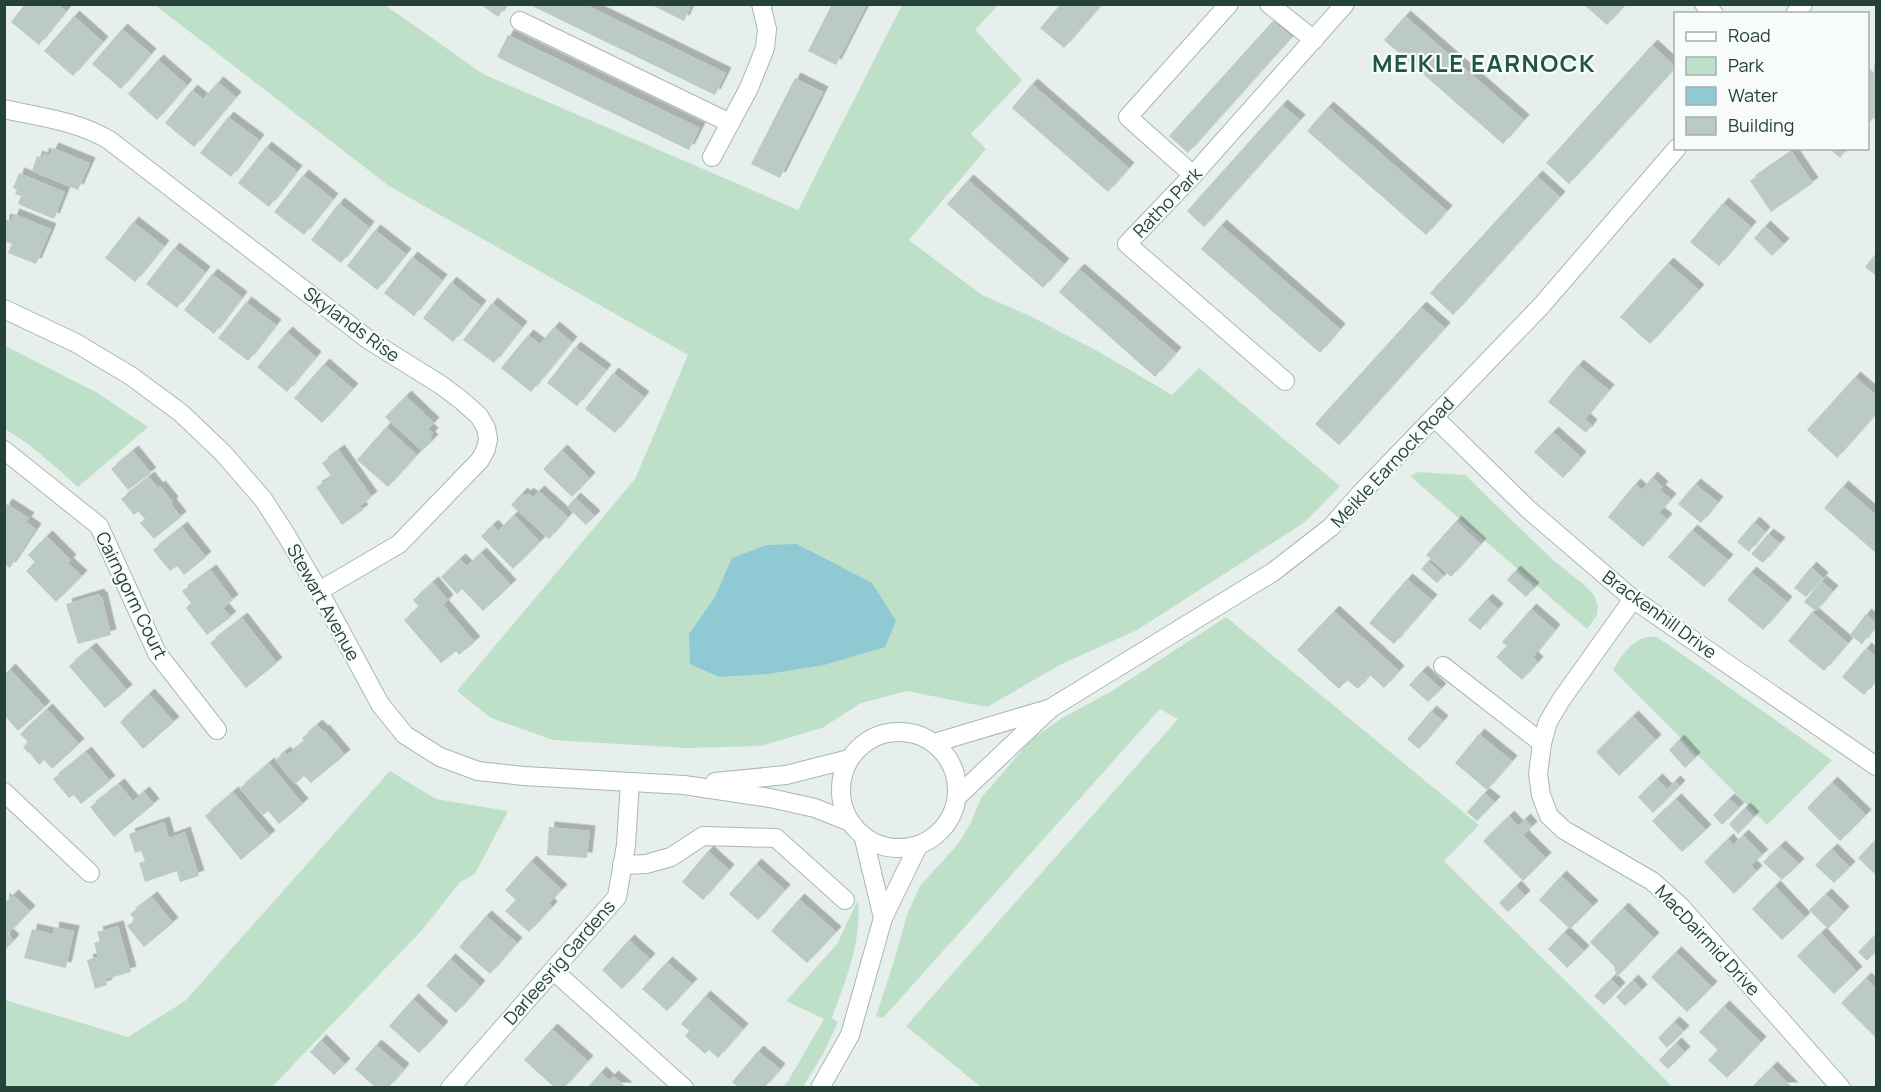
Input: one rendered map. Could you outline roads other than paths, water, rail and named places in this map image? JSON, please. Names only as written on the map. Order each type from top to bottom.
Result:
[{"type":"street","points":[[712,157],[759,65],[765,48],[767,30],[760,4]]},
{"type":"street","points":[[1193,175],[1128,117],[1229,4]]},
{"type":"street","points":[[1269,4],[1314,40]]},
{"type":"street","name":"Ratho Park","points":[[1284,381],[1127,244],[1193,175],[1345,4]]},
{"type":"street","points":[[520,21],[730,123]]},
{"type":"street","name":"Skylands Rise","points":[[4,109],[80,127],[109,140],[369,340],[441,385],[479,416],[486,428],[488,439],[480,460],[399,544],[319,591]]},
{"type":"street","name":"Meikle Earnock Road","points":[[958,796],[1051,708],[1273,572],[1331,527],[1542,305],[1675,150]]},
{"type":"street","name":"Stewart Avenue","points":[[4,309],[76,344],[131,376],[181,412],[223,453],[263,499],[319,591],[380,704],[405,735],[440,757],[478,771],[684,785],[770,798],[815,808],[856,829]]},
{"type":"street","name":"Brackenhill Drive","points":[[1434,417],[1528,508],[1633,599],[1876,766]]},
{"type":"street","name":"Cairngorm Court","points":[[4,450],[99,526],[157,654],[217,730]]},
{"type":"street","name":"MacDairmid Drive","points":[[1633,599],[1561,700],[1548,722],[1542,743],[1538,774],[1541,795],[1549,816],[1564,830],[1652,881],[1681,907],[1841,1088]]},
{"type":"street","points":[[1443,666],[1542,743]]},
{"type":"street","name":"Meikle Earnock Road","points":[[934,743],[1051,708]]},
{"type":"street","points":[[856,829],[879,845],[898,849],[918,846],[937,835],[951,818],[958,796],[956,776],[948,758],[934,743],[920,735],[904,732],[888,733],[873,738],[849,759],[841,782],[843,805],[856,829],[882,918]]},
{"type":"street","name":"Stewart Avenue","points":[[684,785],[786,775],[849,759]]},
{"type":"street","name":"Darleesrig Gardens","points":[[450,1088],[617,897],[626,845],[630,782]]},
{"type":"street","points":[[4,792],[90,873]]},
{"type":"street","points":[[622,865],[646,864],[671,856],[703,836],[776,838],[845,900]]},
{"type":"street","points":[[820,1088],[850,1035],[882,918],[918,846]]},
{"type":"street","points":[[554,971],[684,1088]]},
{"type":"water","points":[[797,544],[872,583],[896,621],[885,647],[824,665],[768,674],[719,677],[690,664],[689,634],[715,597],[732,558],[767,545]]},
{"type":"district","name":"MEIKLE EARNOCK","points":[[1484,62]]}]
